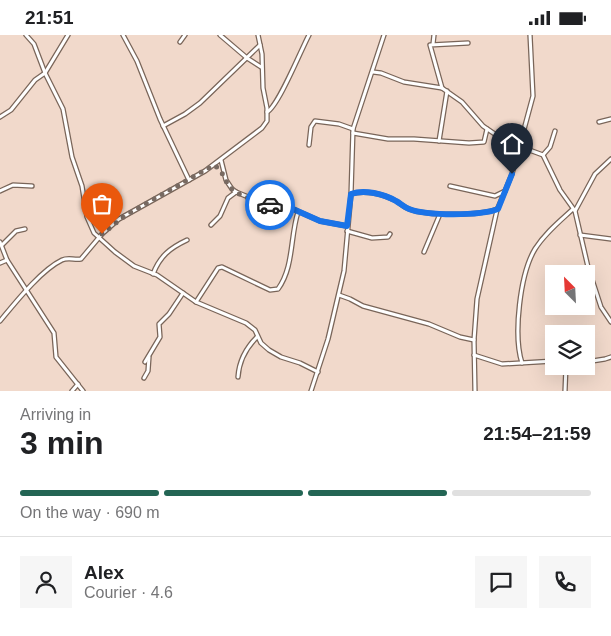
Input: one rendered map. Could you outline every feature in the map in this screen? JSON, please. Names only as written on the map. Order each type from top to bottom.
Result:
[{"type":"street","points":[[26,35],[34,44],[63,109],[72,157],[85,199],[87,217],[94,233],[124,261],[153,274],[196,301],[246,323],[255,330],[265,346],[274,353],[318,372]]},
{"type":"street","points":[[0,117],[11,110],[35,80],[46,73],[68,35]]},
{"type":"street","points":[[123,35],[137,61],[163,126],[189,181]]},
{"type":"street","points":[[180,42],[185,35]]},
{"type":"street","points":[[220,35],[262,68]]},
{"type":"street","points":[[0,321],[26,292],[59,261],[71,258],[81,259],[99,237],[119,219],[189,181],[214,165],[262,128],[267,121],[267,112],[258,35]]},
{"type":"street","points":[[267,112],[272,109],[285,85],[308,35]]},
{"type":"street","points":[[311,391],[328,339],[345,264],[351,194],[353,131],[384,35]]},
{"type":"street","points":[[434,35],[433,44],[430,46],[442,89]]},
{"type":"street","points":[[475,391],[474,340],[477,299],[498,209],[506,191],[520,146],[533,95],[530,35]]},
{"type":"street","points":[[433,44],[468,43]]},
{"type":"street","points":[[163,126],[185,115],[200,103],[260,45]]},
{"type":"street","points":[[373,72],[381,73],[404,82],[447,91],[462,102],[487,129],[505,141],[543,155],[560,190],[574,210],[588,267],[601,307],[611,322]]},
{"type":"street","points":[[438,141],[447,91]]},
{"type":"street","points":[[599,122],[611,119]]},
{"type":"street","points":[[309,145],[311,127],[315,121],[339,124],[353,131],[388,139],[469,143],[484,142],[487,129]]},
{"type":"street","points":[[543,155],[550,147],[555,131]]},
{"type":"street","points":[[522,363],[518,335],[518,313],[523,281],[528,266],[537,246],[574,210],[595,174],[611,159]]},
{"type":"street","points":[[220,160],[222,171],[232,189],[236,192],[273,206],[293,209],[320,221],[347,226]]},
{"type":"street","points":[[214,165],[222,171]]},
{"type":"street","points":[[0,191],[14,185],[32,186]]},
{"type":"street","points":[[450,186],[496,196],[506,191]]},
{"type":"street","points":[[351,194],[358,191],[381,195],[391,198],[408,209],[440,214],[488,213],[498,209]]},
{"type":"street","points":[[211,225],[220,216],[228,198],[236,192]]},
{"type":"street","points":[[196,301],[218,268],[222,267],[270,290],[278,289],[284,280],[289,262],[294,225],[298,212]]},
{"type":"street","points":[[424,252],[440,214]]},
{"type":"street","points":[[25,229],[16,231],[1,246],[7,260],[23,283],[26,292],[54,333],[56,357],[83,391]]},
{"type":"street","points":[[347,231],[372,238],[388,237],[390,234]]},
{"type":"street","points":[[580,235],[611,239]]},
{"type":"street","points":[[153,274],[160,259],[188,240]]},
{"type":"street","points":[[0,263],[7,260]]},
{"type":"street","points":[[145,362],[160,337],[159,323],[169,313],[183,293]]},
{"type":"street","points":[[339,295],[364,307],[429,324],[460,337],[474,340]]},
{"type":"street","points":[[238,377],[238,368],[248,346],[258,337]]},
{"type":"street","points":[[474,355],[502,364],[545,362]]},
{"type":"street","points":[[144,378],[148,371],[148,356]]},
{"type":"street","points":[[595,361],[611,357]]},
{"type":"street","points":[[565,391],[566,375]]},
{"type":"street","points":[[72,391],[78,384]]},
{"type":"way so far","points":[[102,234],[119,219],[189,181],[214,165],[222,171],[226,180],[236,192],[270,205]]},
{"type":"route","points":[[270,205],[293,209],[320,221],[347,226],[351,194],[358,191],[391,198],[408,209],[424,212],[440,214],[488,213],[498,209],[512,174]]}]
